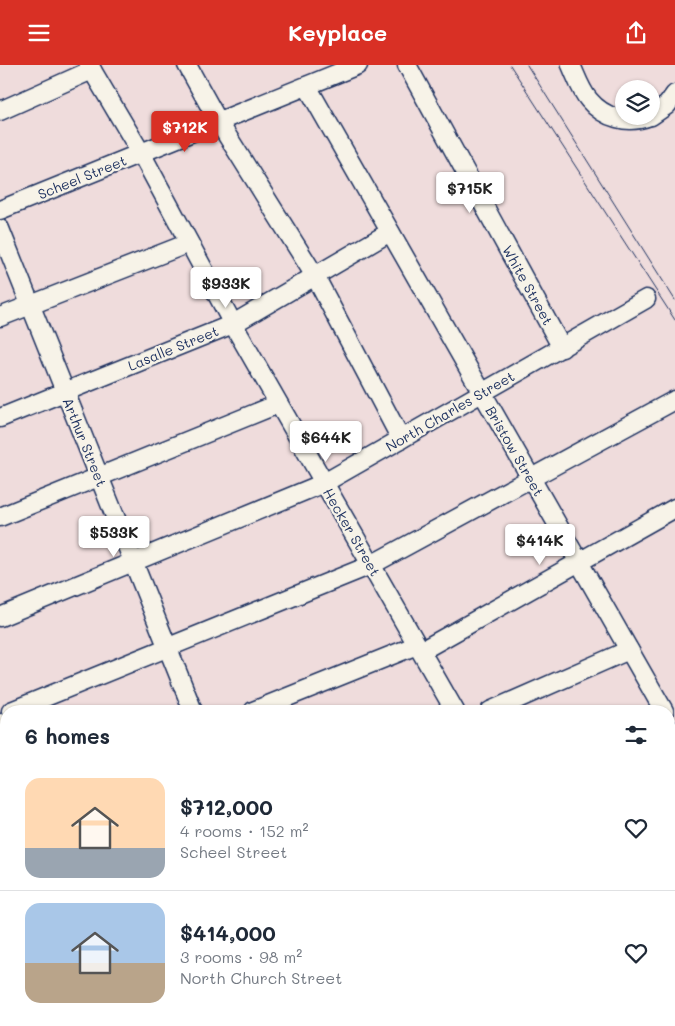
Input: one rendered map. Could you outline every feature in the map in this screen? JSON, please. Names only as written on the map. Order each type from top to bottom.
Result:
[{"type":"street","points":[[188,65],[218,121],[315,276],[401,439]]},
{"type":"street","name":"Scheel Street","points":[[0,210],[358,65]]},
{"type":"street","name":"White Street","points":[[407,65],[562,348]]},
{"type":"street","points":[[571,65],[588,100],[604,113],[615,117]]},
{"type":"street","points":[[0,111],[91,67]]},
{"type":"street","name":"Hecker Street","points":[[91,67],[141,153],[278,404],[452,705]]},
{"type":"street","name":"Bristow Street","points":[[307,86],[661,705]]},
{"type":"street","points":[[660,110],[667,105],[675,94]]},
{"type":"street","name":"Arthur Street","points":[[0,229],[190,705]]},
{"type":"street","name":"Lasalle Street","points":[[0,418],[233,324],[390,232]]},
{"type":"street","points":[[0,317],[189,243]]},
{"type":"street","name":"North Charles Street","points":[[0,617],[324,483],[646,299]]},
{"type":"street","points":[[26,705],[371,565],[675,400]]},
{"type":"street","points":[[0,517],[278,404]]},
{"type":"street","points":[[269,705],[419,648],[673,515]]},
{"type":"street","points":[[504,705],[629,650]]},
{"type":"tram line","points":[[510,65],[675,320]]},
{"type":"tram line","points":[[527,65],[675,300]]}]
